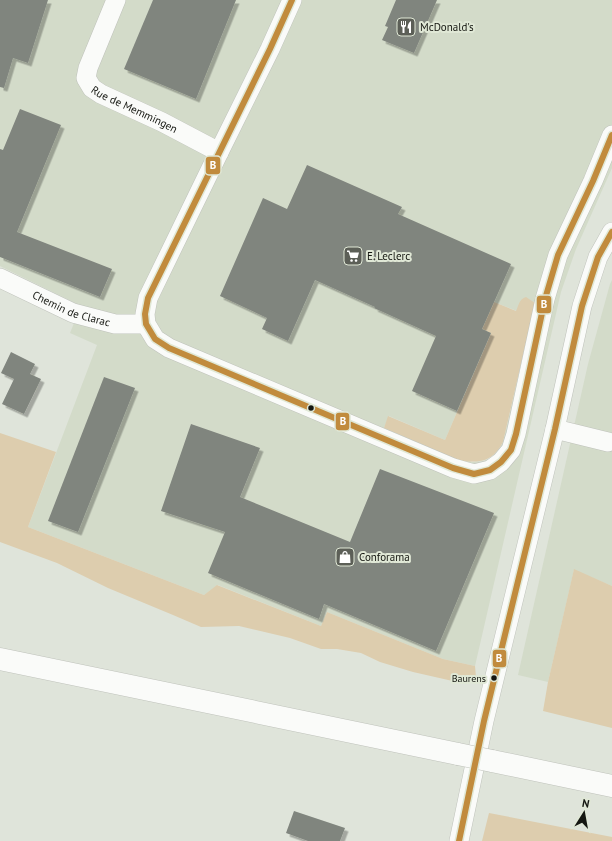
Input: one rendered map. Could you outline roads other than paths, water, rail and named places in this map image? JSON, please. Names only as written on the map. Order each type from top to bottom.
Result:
[{"type":"highway","points":[[0,658],[612,786]]},
{"type":"street","name":"Rue de Memmingen","points":[[116,0],[88,68],[86,78],[92,88],[101,94],[162,122],[219,152]]},
{"type":"street","points":[[292,0],[270,49],[148,298],[145,314],[146,324],[155,339],[169,348],[204,363],[453,468],[474,474],[490,470],[501,462],[511,450],[516,434],[545,299],[558,255],[593,181],[612,135]]},
{"type":"street","points":[[459,841],[484,721],[555,429],[582,306],[598,257],[612,232]]},
{"type":"street","name":"Chemin de Clarac","points":[[0,278],[73,313],[115,324],[146,324]]},
{"type":"street","points":[[555,429],[611,444]]},
{"type":"place","name":"McDonald's","points":[[406,27]]},
{"type":"place","name":"E. Leclerc","points":[[353,256]]},
{"type":"place","name":"Conforama","points":[[345,557]]},
{"type":"place","name":"Baurens","points":[[494,678]]}]
